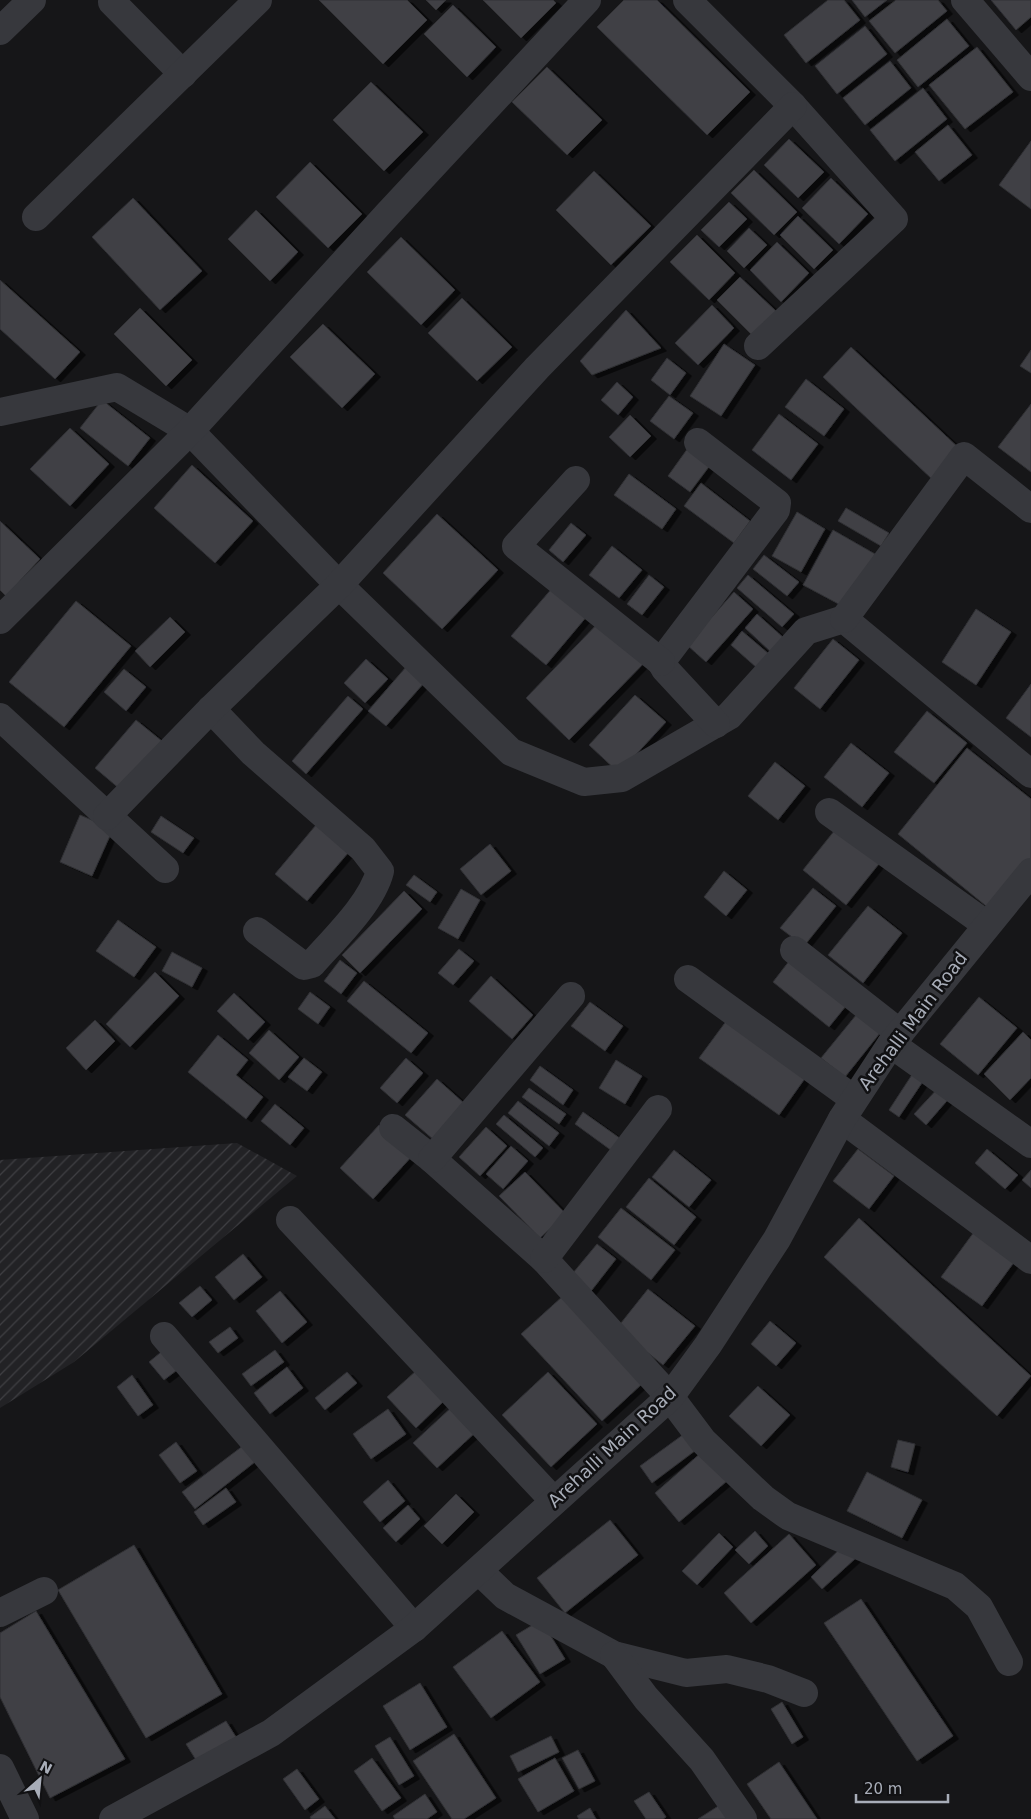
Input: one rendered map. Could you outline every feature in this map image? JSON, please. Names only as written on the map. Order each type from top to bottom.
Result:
[{"type":"street","points":[[0,31],[32,0]]},
{"type":"street","points":[[114,0],[112,2],[183,74]]},
{"type":"street","points":[[36,217],[258,0]]},
{"type":"street","points":[[0,620],[190,431],[386,215],[587,0]]},
{"type":"street","points":[[686,0],[793,106],[894,219],[758,346]]},
{"type":"street","points":[[965,0],[1031,77]]},
{"type":"street","points":[[107,816],[211,710],[339,585],[537,368],[793,106]]},
{"type":"street","points":[[0,412],[118,387],[190,431],[339,585],[511,752],[584,782],[622,778],[729,716],[806,631],[844,619],[964,456],[1031,510]]},
{"type":"street","points":[[661,662],[776,510],[777,504],[774,500],[698,442]]},
{"type":"street","points":[[576,480],[516,546],[661,662],[665,669],[716,724]]},
{"type":"street","points":[[844,619],[1031,774]]},
{"type":"street","points":[[211,710],[253,753],[363,849],[380,871],[377,883],[347,925],[312,964],[304,966],[258,931]]},
{"type":"street","points":[[0,717],[165,869]]},
{"type":"street","points":[[829,812],[988,925]]},
{"type":"street","name":"Arehalli Main Road","points":[[113,1819],[271,1733],[414,1628],[670,1398],[708,1345],[777,1239],[848,1109],[896,1038],[1031,872]]},
{"type":"street","points":[[794,950],[896,1038],[1031,1144]]},
{"type":"street","points":[[688,979],[1031,1260]]},
{"type":"street","points":[[432,1159],[571,996]]},
{"type":"street","points":[[544,1259],[658,1110]]},
{"type":"street","points":[[393,1128],[432,1159],[544,1259],[670,1398],[704,1441],[763,1498],[788,1516],[955,1586],[979,1607],[1009,1662]]},
{"type":"street","points":[[290,1220],[554,1501]]},
{"type":"street","points":[[164,1336],[414,1628]]},
{"type":"street","points":[[479,1571],[505,1596],[614,1655],[686,1673],[727,1670],[768,1679],[804,1693]]},
{"type":"street","points":[[0,1613],[44,1591]]},
{"type":"street","points":[[614,1655],[646,1698],[702,1760],[743,1819]]},
{"type":"street","points":[[0,1768],[25,1819]]},
{"type":"shaded area","points":[[237,1143],[297,1176],[74,1362],[0,1408],[0,1160]]},
{"type":"building","points":[[319,0],[407,0],[427,20],[383,64]]},
{"type":"building","points":[[426,0],[446,0],[436,10]]},
{"type":"building","points":[[483,0],[553,0],[556,3],[521,38]]},
{"type":"building","points":[[624,0],[657,0],[750,92],[707,135],[597,27]]},
{"type":"building","points":[[828,0],[844,0],[860,20],[806,63],[784,35]]},
{"type":"building","points":[[852,0],[887,0],[865,17]]},
{"type":"building","points":[[896,0],[938,0],[947,11],[895,53],[869,21]]},
{"type":"building","points":[[991,0],[1031,0],[1031,17],[1016,30]]},
{"type":"building","points":[[453,5],[496,47],[467,77],[424,34]]},
{"type":"building","points":[[947,19],[969,46],[918,87],[897,60]]},
{"type":"building","points":[[865,26],[887,54],[837,94],[815,66]]},
{"type":"building","points":[[977,47],[1013,92],[965,129],[929,85]]},
{"type":"building","points":[[890,61],[911,88],[865,125],[843,98]]},
{"type":"building","points":[[547,67],[602,120],[567,155],[512,102]]},
{"type":"building","points":[[371,82],[423,132],[384,171],[333,120]]},
{"type":"building","points":[[923,88],[947,119],[895,161],[870,130]]},
{"type":"building","points":[[948,125],[972,155],[939,181],[915,152]]},
{"type":"building","points":[[789,139],[824,172],[798,198],[764,165]]},
{"type":"building","points":[[1031,141],[1031,209],[999,185]]},
{"type":"building","points":[[310,162],[362,214],[328,248],[276,197]]},
{"type":"building","points":[[754,170],[797,212],[774,235],[731,193]]},
{"type":"building","points":[[594,171],[651,226],[611,265],[556,210]]},
{"type":"building","points":[[831,178],[868,214],[839,244],[802,208]]},
{"type":"building","points":[[133,198],[202,271],[160,310],[92,237]]},
{"type":"building","points":[[729,202],[747,219],[719,247],[701,230]]},
{"type":"building","points":[[256,210],[298,252],[270,281],[228,239]]},
{"type":"building","points":[[798,216],[833,250],[814,269],[780,235]]},
{"type":"building","points":[[749,228],[767,245],[744,268],[727,251]]},
{"type":"building","points":[[697,235],[735,273],[709,300],[670,262]]},
{"type":"building","points":[[401,237],[455,290],[421,325],[367,272]]},
{"type":"building","points":[[777,242],[809,273],[781,302],[750,270]]},
{"type":"building","points":[[740,277],[777,312],[753,336],[717,300]]},
{"type":"building","points":[[0,280],[80,352],[55,379],[0,329]]},
{"type":"building","points":[[462,298],[512,347],[477,381],[428,333]]},
{"type":"building","points":[[712,305],[734,328],[698,365],[675,343]]},
{"type":"building","points":[[140,308],[192,360],[166,386],[114,334]]},
{"type":"building","points":[[626,310],[661,348],[592,375],[580,361]]},
{"type":"building","points":[[323,324],[375,374],[342,408],[290,357]]},
{"type":"building","points":[[724,344],[755,365],[721,416],[690,396]]},
{"type":"building","points":[[851,347],[961,450],[933,480],[823,377]]},
{"type":"building","points":[[1031,350],[1031,373],[1020,366]]},
{"type":"building","points":[[667,358],[686,373],[670,395],[651,380]]},
{"type":"building","points":[[806,379],[844,409],[824,436],[785,407]]},
{"type":"building","points":[[617,382],[633,397],[618,415],[601,400]]},
{"type":"building","points":[[669,396],[693,413],[674,439],[650,421]]},
{"type":"building","points":[[102,400],[150,438],[128,466],[80,428]]},
{"type":"building","points":[[1031,404],[1031,472],[998,447]]},
{"type":"building","points":[[779,414],[818,444],[791,480],[752,450]]},
{"type":"building","points":[[630,415],[651,436],[630,457],[609,437]]},
{"type":"building","points":[[70,428],[109,464],[70,506],[30,469]]},
{"type":"building","points":[[688,448],[711,464],[690,492],[668,476]]},
{"type":"building","points":[[192,465],[253,521],[215,563],[154,508]]},
{"type":"building","points":[[629,474],[676,509],[662,529],[614,495]]},
{"type":"building","points":[[701,483],[750,521],[734,543],[684,506]]},
{"type":"building","points":[[846,508],[889,533],[881,546],[838,521]]},
{"type":"building","points":[[797,512],[825,529],[801,572],[772,556]]},
{"type":"building","points":[[437,514],[498,570],[442,629],[383,573]]},
{"type":"building","points":[[0,521],[40,559],[6,596],[0,590]]},
{"type":"building","points":[[571,523],[586,535],[563,562],[549,550]]},
{"type":"building","points":[[833,530],[875,554],[846,608],[803,585]]},
{"type":"building","points":[[612,546],[642,570],[619,598],[589,575]]},
{"type":"building","points":[[764,555],[799,582],[787,596],[753,569]]},
{"type":"building","points":[[649,575],[664,587],[642,615],[627,604]]},
{"type":"building","points":[[748,575],[794,614],[782,627],[737,588]]},
{"type":"building","points":[[554,586],[588,615],[546,665],[511,636]]},
{"type":"building","points":[[734,592],[753,609],[706,662],[687,645]]},
{"type":"building","points":[[76,601],[131,646],[64,727],[9,682]]},
{"type":"building","points":[[976,609],[1011,632],[976,685],[942,662]]},
{"type":"building","points":[[757,614],[785,639],[772,653],[745,628]]},
{"type":"building","points":[[170,617],[185,632],[150,667],[135,651]]},
{"type":"building","points":[[603,618],[647,660],[569,740],[526,698]]},
{"type":"building","points":[[742,631],[769,654],[757,668],[731,645]]},
{"type":"building","points":[[833,639],[859,660],[820,709],[794,688]]},
{"type":"building","points":[[366,659],[388,679],[365,703],[344,683]]},
{"type":"building","points":[[406,667],[424,683],[386,726],[368,711]]},
{"type":"building","points":[[124,669],[146,687],[126,711],[104,692]]},
{"type":"building","points":[[1031,684],[1031,737],[1006,718]]},
{"type":"building","points":[[635,695],[666,722],[619,773],[589,745]]},
{"type":"building","points":[[348,696],[363,709],[306,774],[292,761]]},
{"type":"building","points":[[927,711],[967,743],[934,783],[894,752]]},
{"type":"building","points":[[136,720],[168,746],[127,795],[95,768]]},
{"type":"building","points":[[851,743],[889,773],[862,807],[824,777]]},
{"type":"building","points":[[967,748],[1031,799],[1031,861],[991,910],[898,834]]},
{"type":"building","points":[[775,762],[805,786],[778,820],[748,796]]},
{"type":"building","points":[[80,815],[113,829],[92,876],[60,862]]},
{"type":"building","points":[[161,816],[194,838],[183,853],[151,832]]},
{"type":"building","points":[[316,825],[348,853],[307,901],[275,874]]},
{"type":"building","points":[[839,825],[882,860],[846,905],[803,870]]},
{"type":"building","points":[[490,844],[511,871],[481,895],[460,869]]},
{"type":"building","points":[[724,871],[747,890],[726,916],[704,897]]},
{"type":"building","points":[[414,875],[437,892],[430,902],[406,885]]},
{"type":"building","points":[[813,888],[836,906],[804,946],[780,928]]},
{"type":"building","points":[[461,889],[480,900],[458,939],[438,928]]},
{"type":"building","points":[[404,891],[422,909],[360,973],[342,955]]},
{"type":"building","points":[[868,906],[902,933],[863,983],[828,955]]},
{"type":"building","points":[[118,920],[156,947],[134,977],[96,951]]},
{"type":"building","points":[[459,949],[474,961],[453,985],[438,973]]},
{"type":"building","points":[[172,952],[202,968],[192,987],[162,971]]},
{"type":"building","points":[[793,956],[850,1001],[829,1027],[773,982]]},
{"type":"building","points":[[340,960],[357,973],[341,994],[324,981]]},
{"type":"building","points":[[155,972],[179,996],[130,1047],[106,1024]]},
{"type":"building","points":[[491,976],[533,1015],[512,1039],[469,1001]]},
{"type":"building","points":[[364,981],[428,1033],[411,1053],[347,1001]]},
{"type":"building","points":[[310,992],[330,1007],[318,1024],[298,1009]]},
{"type":"building","points":[[234,993],[265,1022],[248,1040],[217,1011]]},
{"type":"building","points":[[979,997],[1017,1028],[978,1075],[940,1044]]},
{"type":"building","points":[[590,1002],[623,1026],[605,1051],[571,1026]]},
{"type":"building","points":[[861,1009],[884,1028],[845,1077],[821,1058]]},
{"type":"building","points":[[95,1020],[115,1041],[86,1070],[66,1048]]},
{"type":"building","points":[[727,1020],[806,1077],[779,1115],[699,1058]]},
{"type":"building","points":[[269,1030],[299,1057],[279,1080],[249,1053]]},
{"type":"building","points":[[1023,1032],[1031,1040],[1031,1078],[1010,1100],[984,1074]]},
{"type":"building","points":[[218,1035],[248,1060],[236,1075],[263,1097],[246,1119],[188,1072]]},
{"type":"building","points":[[304,1058],[322,1072],[307,1091],[288,1077]]},
{"type":"building","points":[[406,1058],[423,1073],[397,1103],[380,1088]]},
{"type":"building","points":[[616,1060],[642,1076],[625,1104],[599,1088]]},
{"type":"building","points":[[540,1066],[573,1090],[563,1105],[530,1080]]},
{"type":"building","points":[[917,1067],[928,1074],[899,1117],[889,1110]]},
{"type":"building","points":[[437,1079],[465,1104],[434,1140],[405,1115]]},
{"type":"building","points":[[941,1085],[952,1095],[926,1125],[914,1114]]},
{"type":"building","points":[[529,1088],[566,1114],[559,1124],[522,1097]]},
{"type":"building","points":[[518,1101],[559,1133],[549,1146],[508,1113]]},
{"type":"building","points":[[275,1104],[304,1128],[290,1145],[261,1121]]},
{"type":"building","points":[[583,1112],[628,1144],[619,1156],[575,1124]]},
{"type":"building","points":[[504,1115],[543,1148],[535,1157],[496,1124]]},
{"type":"building","points":[[379,1125],[413,1155],[373,1199],[340,1168]]},
{"type":"building","points":[[486,1127],[507,1146],[480,1176],[459,1157]]},
{"type":"building","points":[[511,1146],[528,1161],[503,1189],[486,1174]]},
{"type":"building","points":[[858,1149],[894,1176],[869,1209],[833,1181]]},
{"type":"building","points":[[987,1149],[1018,1175],[1005,1189],[975,1163]]},
{"type":"building","points":[[674,1150],[711,1180],[689,1207],[652,1177]]},
{"type":"building","points":[[1031,1170],[1031,1188],[1022,1180]]},
{"type":"building","points":[[525,1172],[566,1214],[540,1238],[499,1196]]},
{"type":"building","points":[[649,1178],[696,1217],[674,1245],[626,1207]]},
{"type":"building","points":[[621,1208],[675,1250],[651,1280],[598,1237]]},
{"type":"building","points":[[859,1218],[1031,1376],[997,1416],[824,1257]]},
{"type":"building","points":[[974,1232],[1015,1261],[982,1306],[941,1277]]},
{"type":"building","points":[[597,1244],[616,1259],[588,1295],[568,1279]]},
{"type":"building","points":[[243,1254],[262,1277],[234,1300],[215,1277]]},
{"type":"building","points":[[200,1286],[212,1300],[192,1317],[179,1303]]},
{"type":"building","points":[[648,1289],[695,1326],[663,1365],[617,1328]]},
{"type":"building","points":[[280,1291],[307,1322],[282,1343],[256,1311]]},
{"type":"building","points":[[563,1296],[643,1383],[602,1421],[521,1334]]},
{"type":"building","points":[[770,1321],[796,1343],[776,1366],[751,1344]]},
{"type":"building","points":[[230,1327],[238,1338],[218,1353],[209,1342]]},
{"type":"building","points":[[166,1348],[181,1367],[164,1380],[149,1362]]},
{"type":"building","points":[[275,1350],[284,1362],[251,1386],[242,1374]]},
{"type":"building","points":[[287,1367],[303,1388],[270,1414],[254,1393]]},
{"type":"building","points":[[417,1370],[445,1400],[416,1428],[387,1397]]},
{"type":"building","points":[[347,1372],[357,1383],[325,1410],[315,1398]]},
{"type":"building","points":[[548,1372],[597,1424],[551,1467],[502,1415]]},
{"type":"building","points":[[132,1375],[153,1405],[138,1416],[117,1387]]},
{"type":"building","points":[[758,1386],[790,1415],[761,1446],[729,1416]]},
{"type":"building","points":[[454,1405],[477,1431],[437,1468],[413,1443]]},
{"type":"building","points":[[388,1409],[406,1434],[371,1459],[353,1434]]},
{"type":"building","points":[[684,1434],[696,1450],[652,1483],[640,1466]]},
{"type":"building","points":[[898,1440],[915,1444],[908,1472],[891,1467]]},
{"type":"building","points":[[176,1442],[197,1471],[180,1483],[159,1455]]},
{"type":"building","points":[[248,1442],[260,1458],[195,1509],[182,1492]]},
{"type":"building","points":[[702,1452],[727,1481],[679,1522],[655,1493]]},
{"type":"building","points":[[867,1472],[922,1500],[902,1538],[847,1511]]},
{"type":"building","points":[[388,1480],[405,1501],[380,1522],[363,1502]]},
{"type":"building","points":[[226,1488],[236,1502],[203,1525],[194,1512]]},
{"type":"building","points":[[456,1494],[474,1512],[442,1544],[424,1526]]},
{"type":"building","points":[[408,1505],[420,1519],[396,1542],[383,1528]]},
{"type":"building","points":[[610,1520],[638,1555],[565,1613],[537,1578]]},
{"type":"building","points":[[755,1531],[768,1546],[749,1564],[735,1550]]},
{"type":"building","points":[[719,1533],[733,1547],[697,1585],[682,1571]]},
{"type":"building","points":[[789,1534],[816,1565],[751,1623],[724,1593]]},
{"type":"building","points":[[845,1544],[857,1557],[822,1589],[811,1577]]},
{"type":"building","points":[[134,1545],[222,1694],[146,1738],[58,1590]]},
{"type":"building","points":[[861,1599],[953,1736],[917,1761],[824,1623]]},
{"type":"building","points":[[36,1611],[125,1759],[50,1798],[0,1697],[0,1633]]},
{"type":"building","points":[[541,1620],[565,1659],[540,1674],[516,1635]]},
{"type":"building","points":[[502,1631],[540,1682],[491,1718],[453,1667]]},
{"type":"building","points":[[420,1683],[447,1727],[410,1750],[383,1706]]},
{"type":"building","points":[[782,1702],[803,1737],[792,1744],[771,1709]]},
{"type":"building","points":[[226,1721],[236,1737],[196,1760],[186,1744]]},
{"type":"building","points":[[454,1734],[496,1798],[464,1819],[452,1819],[413,1761]]},
{"type":"building","points":[[551,1736],[559,1752],[518,1772],[510,1756]]},
{"type":"building","points":[[390,1737],[414,1776],[399,1785],[375,1746]]},
{"type":"building","points":[[578,1750],[595,1781],[579,1789],[562,1758]]},
{"type":"building","points":[[372,1758],[401,1798],[382,1811],[354,1771]]},
{"type":"building","points":[[555,1758],[574,1791],[538,1812],[518,1779]]},
{"type":"building","points":[[779,1762],[817,1819],[771,1819],[747,1784]]},
{"type":"building","points":[[297,1769],[319,1799],[305,1810],[283,1779]]},
{"type":"building","points":[[649,1792],[666,1817],[663,1819],[646,1819],[634,1801]]},
{"type":"building","points":[[425,1794],[437,1812],[427,1819],[395,1819],[393,1816]]},
{"type":"building","points":[[723,1803],[734,1819],[698,1819]]},
{"type":"building","points":[[325,1806],[335,1819],[311,1819],[310,1817]]},
{"type":"building","points":[[590,1808],[596,1819],[579,1819],[577,1816]]}]
